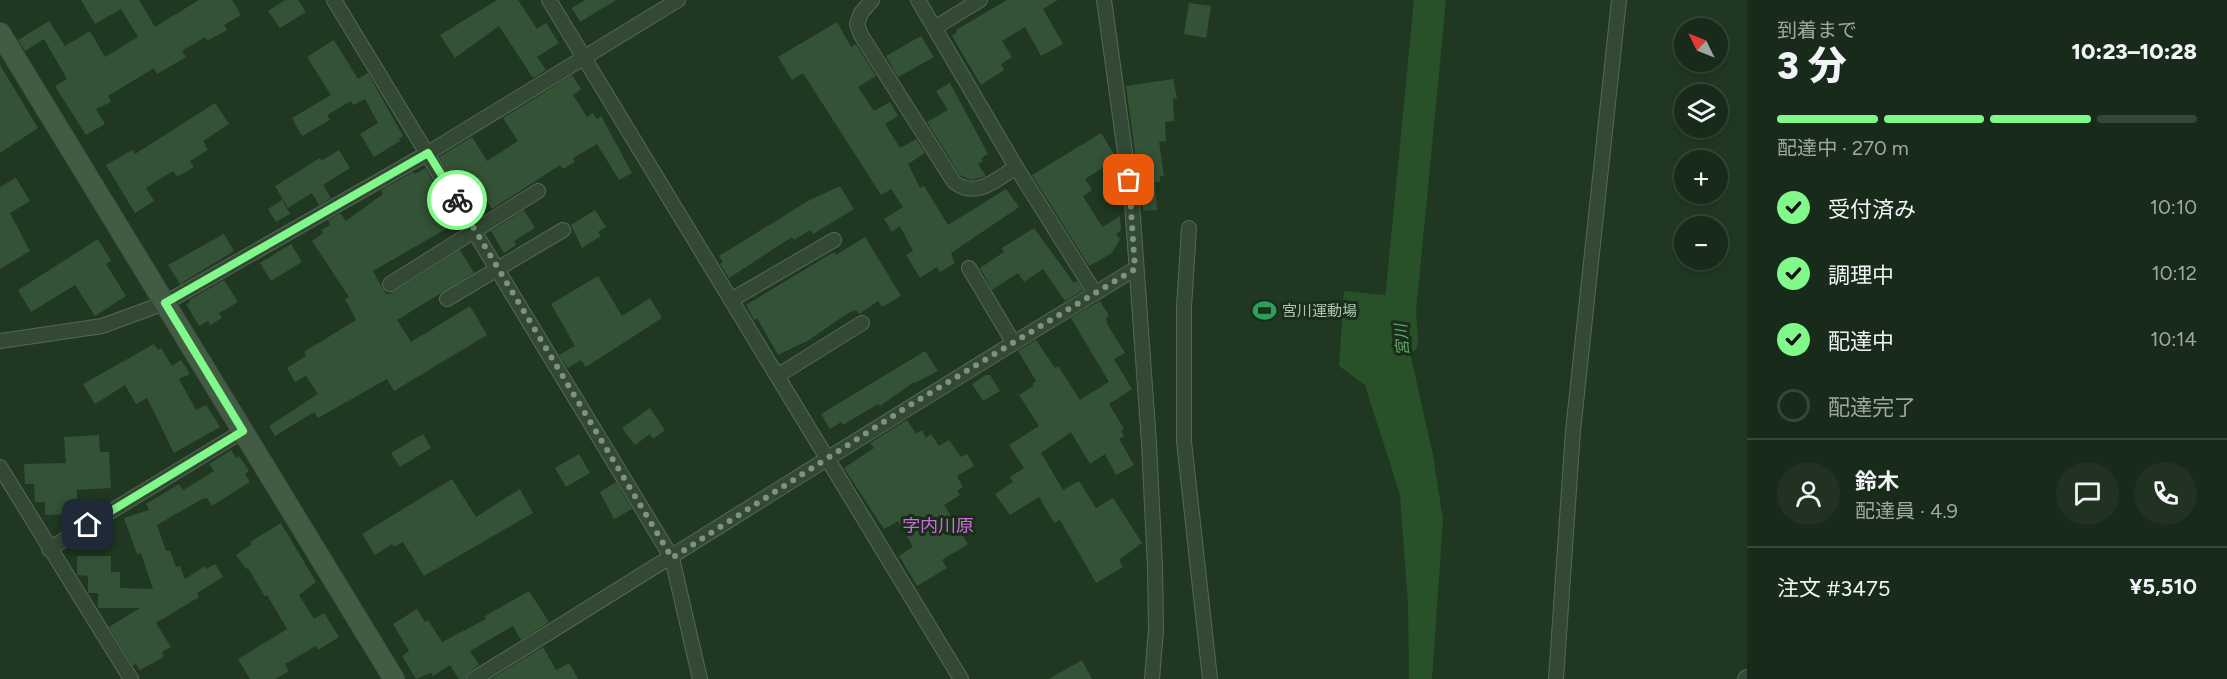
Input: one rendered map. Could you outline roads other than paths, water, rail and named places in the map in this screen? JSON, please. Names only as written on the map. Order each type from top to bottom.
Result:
[{"type":"street","points":[[334,0],[672,558],[700,679]]},
{"type":"street","points":[[549,0],[961,679]]},
{"type":"street","points":[[0,341],[102,326],[165,303],[428,153],[678,0]]},
{"type":"street","points":[[872,0],[861,13],[857,24],[861,34],[954,182],[967,190],[975,190],[1016,167]]},
{"type":"street","points":[[918,0],[936,27],[1016,167],[1095,293]]},
{"type":"street","points":[[936,27],[980,0]]},
{"type":"street","points":[[1104,0],[1132,203],[1149,443],[1156,629],[1152,679]]},
{"type":"street","points":[[1556,679],[1574,419],[1619,0]]},
{"type":"street","points":[[0,33],[394,679]]},
{"type":"street","points":[[390,284],[538,191]]},
{"type":"street","points":[[1189,228],[1184,307],[1184,441],[1210,679]]},
{"type":"street","points":[[447,299],[563,230]]},
{"type":"street","points":[[731,300],[834,240]]},
{"type":"street","points":[[969,268],[1013,342]]},
{"type":"street","points":[[474,679],[672,558],[828,460],[907,407],[1135,269]]},
{"type":"street","points":[[777,376],[862,323]]},
{"type":"street","points":[[49,549],[243,431]]},
{"type":"street","points":[[0,467],[131,679]]},
{"type":"water","points":[[1344,291],[1415,298],[1407,325],[1407,339],[1433,455],[1443,520],[1432,679],[1409,679],[1408,604],[1400,495],[1365,385],[1339,366]]},
{"type":"waterway","name":"宮川","points":[[1402,341],[1400,311],[1430,0]]},
{"type":"place","name":"宮川運動場","points":[[1264,311]]},
{"type":"district","name":"字内川原","points":[[938,526]]}]
